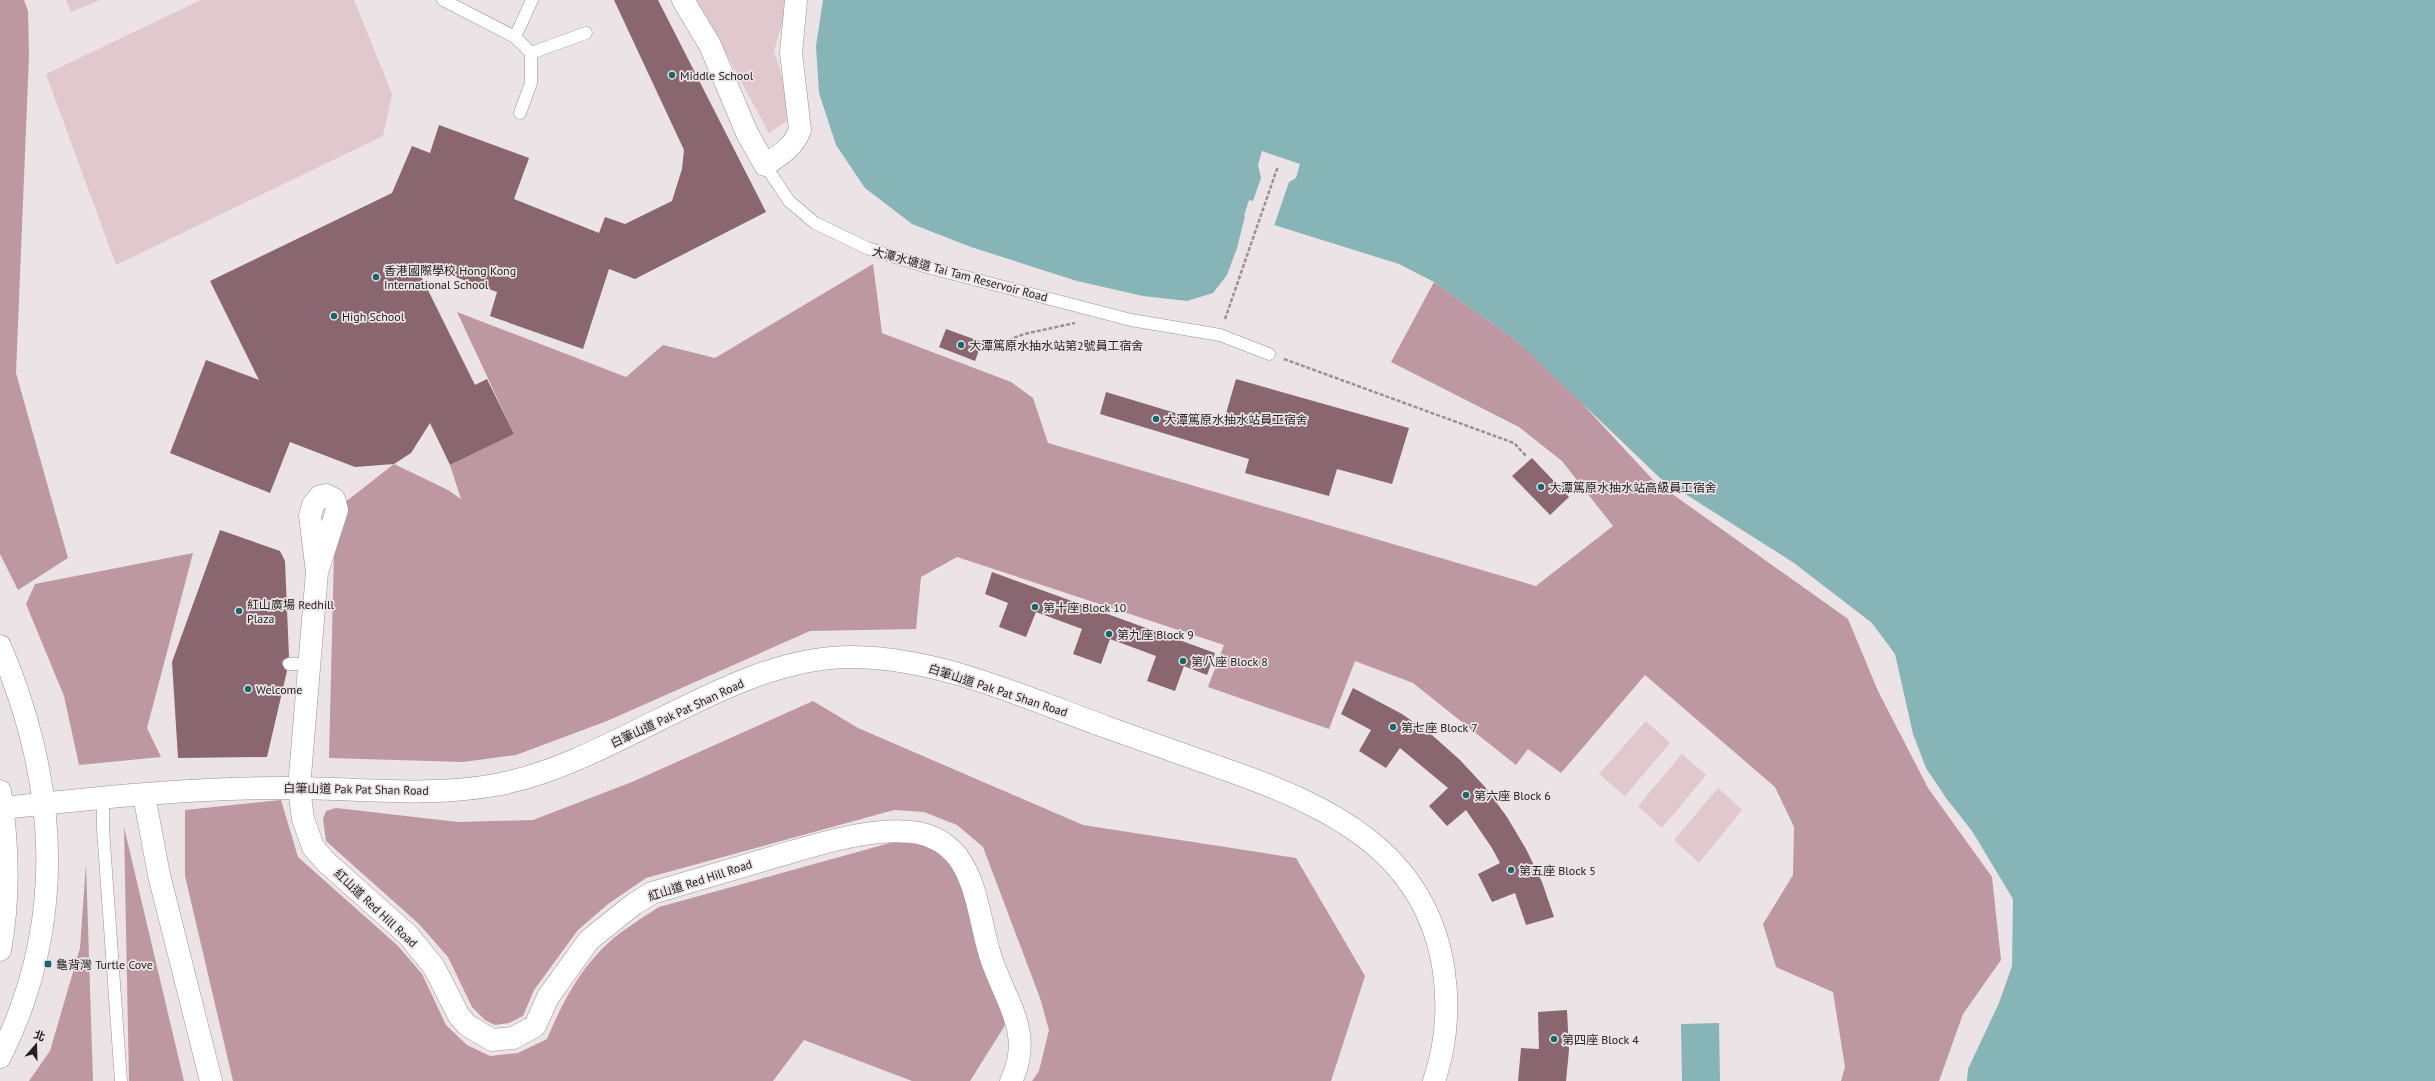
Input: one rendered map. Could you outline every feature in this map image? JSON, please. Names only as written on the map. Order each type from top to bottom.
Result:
[{"type":"street","name":"大潭水塘道 Tai Tam Reservoir Road","points":[[683,0],[710,45],[747,133],[765,165]]},
{"type":"street","points":[[765,165],[789,149],[800,130],[791,53],[796,0]]},
{"type":"street","name":"紅山道 Red Hill Road","points":[[317,572],[299,664],[299,788],[303,819],[313,847],[326,862],[408,935],[434,967],[459,1016],[467,1025],[492,1040],[513,1038],[535,1026],[548,997],[589,940],[634,904],[652,893],[837,839],[910,832],[932,837],[951,850],[968,875],[991,959],[1017,1020],[1020,1049],[1017,1067],[1011,1081]]},
{"type":"street","points":[[0,646],[16,683],[29,724],[39,764],[44,803],[47,864],[39,941],[27,991],[0,1057]]},
{"type":"street","name":"白筆山道 Pak Pat Shan Road","points":[[1,799],[44,803],[232,788],[412,790],[474,788],[516,780],[562,766],[728,688],[795,665],[851,657],[902,662],[950,673],[1284,791],[1325,810],[1364,836],[1398,868],[1411,887],[1437,942],[1443,966],[1447,1006],[1442,1052],[1434,1081]]},
{"type":"street","points":[[144,795],[159,875],[211,1081]]},
{"type":"street","points":[[0,950],[8,882],[1,799]]},
{"type":"lane","points":[[443,0],[515,37],[531,53],[530,83],[520,114]]},
{"type":"lane","points":[[515,37],[532,0]]},
{"type":"lane","points":[[531,53],[586,32]]},
{"type":"lane","name":"大潭水塘道 Tai Tam Reservoir Road","points":[[765,165],[790,201],[815,223],[867,248],[927,267],[1131,320],[1220,335],[1269,354]]},
{"type":"lane","points":[[103,798],[102,828],[121,1081]]},
{"type":"path","points":[[1220,335],[1278,166]]},
{"type":"path","points":[[986,349],[1024,334],[1075,324],[1093,309]]},
{"type":"path","points":[[1269,354],[1514,443],[1527,457]]},
{"type":"shaded area","points":[[0,0],[24,0],[28,11],[29,55],[16,373],[68,558],[18,590],[0,554]]},
{"type":"shaded area","points":[[66,0],[100,0],[71,12]]},
{"type":"shaded area","points":[[201,0],[354,0],[392,94],[383,136],[116,265],[46,74]]},
{"type":"shaded area","points":[[697,0],[789,0],[774,51],[794,116],[769,133]]},
{"type":"shaded area","points":[[873,264],[882,333],[1011,382],[1033,398],[1048,443],[1536,586],[1613,526],[1562,461],[1519,427],[1391,362],[1434,282],[1516,340],[1565,385],[1654,481],[1848,619],[1878,691],[1928,788],[1992,877],[2001,960],[1963,1014],[1939,1081],[1841,1081],[1845,1067],[1833,992],[1776,967],[1763,924],[1793,875],[1794,827],[1775,787],[1645,675],[1561,773],[1528,749],[1516,765],[1413,683],[1355,661],[1329,729],[1208,687],[1224,645],[957,557],[921,577],[916,629],[810,631],[607,721],[516,755],[463,762],[329,758],[335,510],[394,464],[448,490],[461,499],[450,465],[514,434],[457,312],[626,377],[663,345],[715,358]]},
{"type":"shaded area","points":[[193,553],[147,728],[161,757],[79,765],[64,696],[26,604],[35,584]]},
{"type":"shaded area","points":[[813,701],[858,728],[1083,825],[1296,858],[1365,976],[1331,1081],[1032,1081],[1039,1071],[1049,1030],[1040,998],[983,847],[957,825],[924,812],[894,810],[646,878],[608,904],[578,930],[534,990],[523,1016],[509,1023],[495,1025],[485,1020],[472,1007],[448,957],[419,924],[326,841],[323,819],[326,811],[336,808],[458,822],[533,820],[632,782]]},
{"type":"shaded area","points":[[1646,721],[1670,743],[1625,796],[1599,774]]},
{"type":"shaded area","points":[[1682,754],[1706,775],[1662,828],[1638,806]]},
{"type":"shaded area","points":[[1718,788],[1742,810],[1699,863],[1674,840]]},
{"type":"shaded area","points":[[281,800],[298,857],[398,946],[422,974],[446,1025],[467,1045],[490,1056],[518,1053],[547,1039],[569,993],[591,961],[614,938],[659,907],[897,841],[929,848],[957,866],[1010,1007],[1004,1027],[970,1081],[912,1081],[804,1040],[773,1081],[233,1081],[185,876],[185,810]]},
{"type":"shaded area","points":[[124,827],[184,1081],[129,1081]]},
{"type":"shaded area","points":[[86,864],[93,1081],[29,1081],[50,1051],[80,948]]},
{"type":"water","points":[[823,0],[2435,0],[2435,1081],[1967,1081],[1968,1069],[1999,1003],[2012,966],[2013,899],[1972,831],[1946,798],[1926,768],[1913,734],[1895,654],[1872,623],[1794,563],[1660,478],[1516,340],[1434,282],[1399,264],[1245,216],[1237,248],[1227,275],[1213,293],[1187,301],[1143,296],[1077,281],[971,247],[912,224],[865,188],[836,145],[819,93],[816,46]]},
{"type":"water","points":[[1719,1023],[1720,1081],[1682,1081],[1681,1024]]},
{"type":"pier","points":[[1262,151],[1300,164],[1296,178],[1289,182],[1274,226],[1244,216],[1249,200],[1253,201],[1261,178],[1258,165]]},
{"type":"building","points":[[614,0],[658,0],[766,212],[635,279],[609,269],[583,349],[490,316],[497,292],[414,262],[475,385],[487,379],[514,434],[450,465],[430,423],[411,453],[394,464],[355,467],[290,442],[270,493],[170,453],[206,360],[259,380],[210,281],[392,193],[412,146],[430,153],[439,125],[529,158],[514,199],[599,233],[605,217],[625,224],[672,201],[682,169],[684,150]]},
{"type":"building","name":"大潭篤原水抽水站第2號員工宿舍","points":[[946,329],[982,342],[975,361],[939,347]]},
{"type":"building","points":[[1236,379],[1409,428],[1392,484],[1337,469],[1329,496],[1245,473],[1249,459],[1100,414],[1106,392],[1222,427]]},
{"type":"building","name":"大潭篤原水抽水站高級員工宿舍","points":[[1532,458],[1569,497],[1550,515],[1512,476]]},
{"type":"building","name":"紅山廣場 Redhill Plaza","points":[[220,530],[280,551],[285,561],[289,657],[283,660],[282,664],[287,671],[267,757],[178,758],[172,662]]},
{"type":"building","points":[[992,572],[1215,653],[1207,675],[1184,666],[1175,691],[1147,681],[1156,656],[1110,639],[1101,664],[1073,654],[1082,629],[1036,612],[1026,637],[999,627],[1008,603],[985,594]]},
{"type":"building","points":[[1353,688],[1402,714],[1432,735],[1460,760],[1485,787],[1507,817],[1526,849],[1542,882],[1554,917],[1526,925],[1515,893],[1492,902],[1478,874],[1500,863],[1492,848],[1466,810],[1447,826],[1429,806],[1448,788],[1400,748],[1386,768],[1359,751],[1371,730],[1341,714]]},
{"type":"building","name":"第四座 Block 4","points":[[1567,1010],[1569,1050],[1566,1081],[1518,1081],[1521,1048],[1539,1049],[1538,1012]]},
{"type":"place","name":"Middle School","points":[[672,75]]},
{"type":"place","name":"香港國際學校 Hong Kong International School","points":[[376,277]]},
{"type":"place","name":"High School","points":[[334,316]]},
{"type":"place","name":"大潭篤原水抽水站第2號員工宿舍","points":[[961,345]]},
{"type":"place","name":"大潭篤原水抽水站員工宿舍","points":[[1156,419]]},
{"type":"place","name":"大潭篤原水抽水站高級員工宿舍","points":[[1541,487]]},
{"type":"place","name":"第十座 Block 10","points":[[1035,607]]},
{"type":"place","name":"紅山廣場 Redhill Plaza","points":[[239,611]]},
{"type":"place","name":"第九座 Block 9","points":[[1109,634]]},
{"type":"place","name":"第八座 Block 8","points":[[1183,661]]},
{"type":"place","name":"Welcome","points":[[248,689]]},
{"type":"place","name":"第七座 Block 7","points":[[1393,727]]},
{"type":"place","name":"第六座 Block 6","points":[[1466,795]]},
{"type":"place","name":"第五座 Block 5","points":[[1511,870]]},
{"type":"place","name":"龜背灣 Turtle Cove","points":[[48,964]]},
{"type":"place","name":"第四座 Block 4","points":[[1554,1039]]}]
